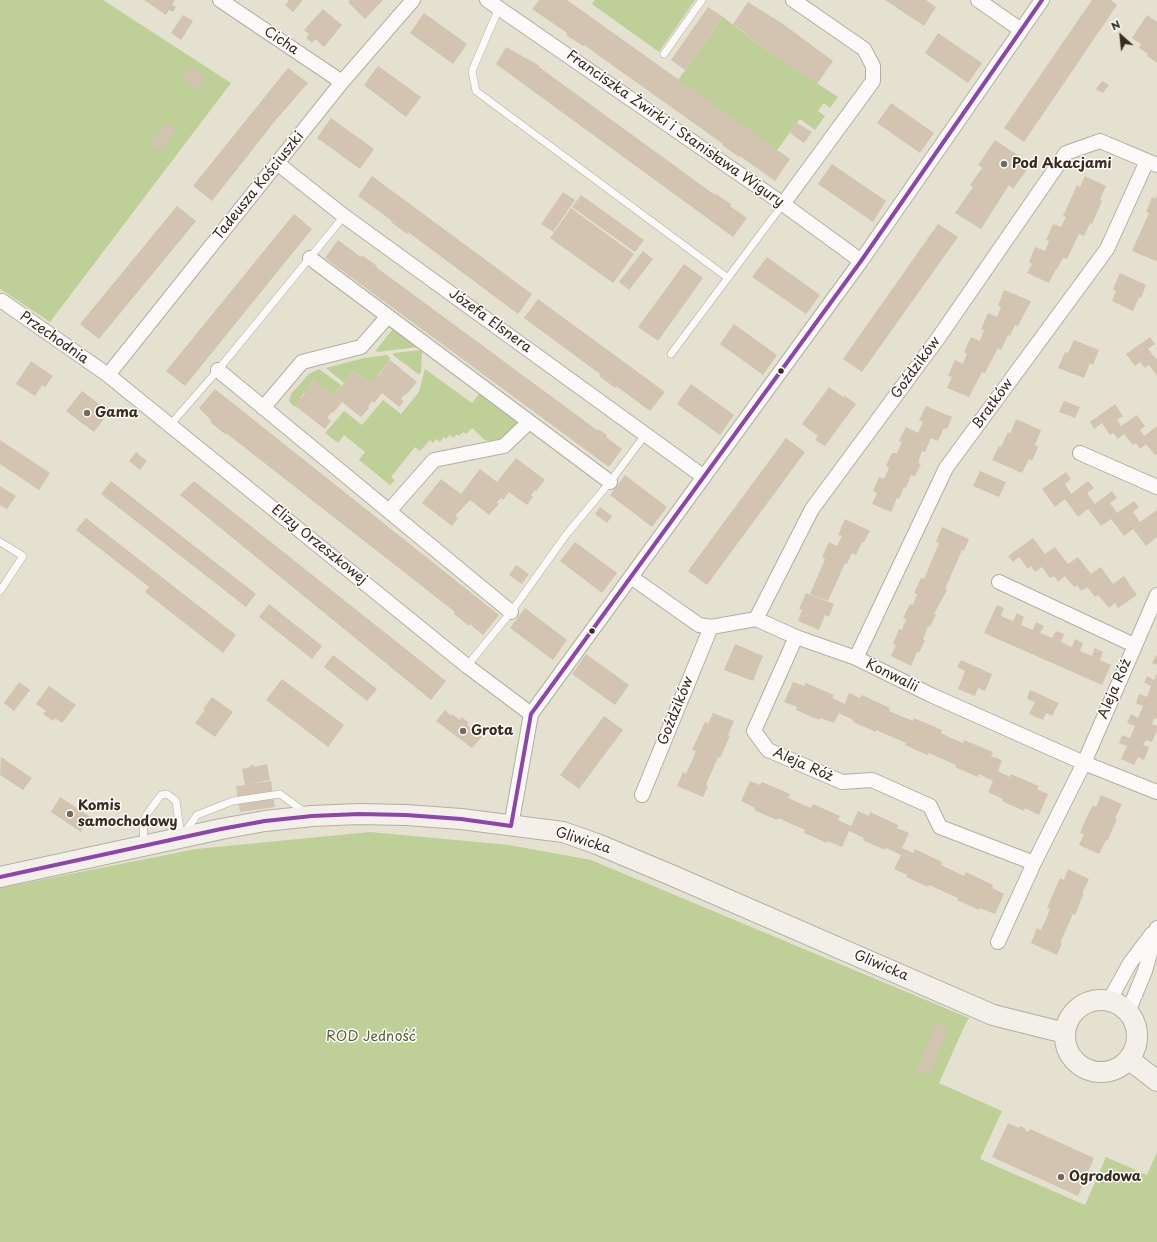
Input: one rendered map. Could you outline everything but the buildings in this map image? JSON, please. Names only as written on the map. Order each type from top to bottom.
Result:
[{"type":"main road","name":"Gliwicka","points":[[0,876],[181,837],[264,821],[312,816],[359,814],[406,815],[461,819],[563,832],[597,844],[684,880],[993,1015],[1065,1033]]},
{"type":"main road","points":[[1098,1000],[1109,1001],[1118,1004],[1133,1018],[1138,1037],[1136,1047],[1130,1060],[1116,1069],[1106,1072],[1095,1072],[1084,1069],[1069,1054],[1065,1043],[1067,1023],[1072,1014],[1079,1007],[1088,1002],[1098,1000]]},
{"type":"main road","points":[[1130,1060],[1157,1081]]},
{"type":"street","name":"Cicha","points":[[220,0],[342,82]]},
{"type":"street","name":"Tadeusza Kościuszki","points":[[108,375],[342,82],[413,0]]},
{"type":"street","name":"Franciszka Żwirki i Stanisława Wigury","points":[[487,0],[783,204],[861,261]]},
{"type":"street","points":[[783,204],[873,81],[874,66],[864,49],[793,0]]},
{"type":"street","points":[[978,0],[1021,30]]},
{"type":"street","points":[[511,826],[531,714],[861,261],[1042,0]]},
{"type":"street","name":"Goździków","points":[[756,618],[812,509],[939,336],[1066,153],[1100,141],[1152,163]]},
{"type":"street","name":"Józefa Elsnera","points":[[278,163],[344,216],[704,477]]},
{"type":"street","name":"Bratków","points":[[856,658],[946,468],[1107,249],[1152,163]]},
{"type":"street","points":[[310,258],[610,482]]},
{"type":"street","name":"Przechodnia","points":[[0,302],[2,301],[108,375]]},
{"type":"street","points":[[263,408],[302,362],[361,347],[388,316]]},
{"type":"street","points":[[218,370],[511,612]]},
{"type":"street","name":"Elizy Orzeszkowej","points":[[108,375],[467,666],[531,714]]},
{"type":"street","points":[[389,511],[434,460],[504,446],[529,422]]},
{"type":"street","points":[[1080,453],[1157,488]]},
{"type":"street","points":[[631,578],[699,625],[711,627],[756,618]]},
{"type":"street","name":"Aleja Róż","points":[[999,582],[1134,644]]},
{"type":"street","name":"Aleja Róż","points":[[998,942],[1034,863],[1084,763],[1134,644],[1157,595]]},
{"type":"street","name":"Konwalii","points":[[756,618],[796,637],[856,658],[931,695],[1084,763],[1157,792]]},
{"type":"street","name":"Goździków","points":[[642,795],[711,627]]},
{"type":"street","name":"Aleja Róż","points":[[796,637],[754,731],[768,750],[842,782],[872,780],[930,806],[940,827],[1034,863]]},
{"type":"street","points":[[1109,1001],[1130,963],[1157,928]]},
{"type":"street","points":[[1128,1012],[1145,971],[1157,928]]},
{"type":"lane","points":[[664,54],[702,0]]},
{"type":"lane","points":[[499,8],[472,71],[476,92],[728,278]]},
{"type":"lane","points":[[671,354],[783,204]]},
{"type":"lane","points":[[170,425],[218,370],[344,216]]},
{"type":"lane","points":[[467,666],[511,612],[566,535],[610,482],[645,435]]},
{"type":"lane","points":[[0,542],[23,556],[0,591]]},
{"type":"lane","points":[[144,845],[143,823],[146,814],[161,795],[167,794],[176,801],[181,837]]},
{"type":"green space","points":[[0,0],[103,0],[231,83],[50,322],[0,289]]},
{"type":"green space","points":[[595,0],[695,0],[659,52],[592,4]]},
{"type":"green space","points":[[723,17],[766,50],[838,97],[830,108],[824,103],[818,111],[825,116],[815,130],[800,119],[777,150],[678,80]]},
{"type":"green space","points":[[395,328],[419,347],[377,352],[376,350]]},
{"type":"green space","points":[[421,350],[420,374],[393,355],[394,353]]},
{"type":"green space","points":[[387,355],[390,358],[389,361],[371,384],[353,371],[344,383],[326,368],[364,358]]},
{"type":"green space","points":[[319,369],[341,385],[333,395],[313,380],[294,407],[289,401],[291,394],[309,374]]},
{"type":"green space","points":[[425,369],[472,403],[482,390],[517,421],[517,424],[515,428],[503,439],[499,440],[485,440],[472,428],[466,434],[463,432],[459,436],[457,434],[453,438],[450,435],[446,439],[444,437],[440,442],[436,439],[433,443],[430,440],[420,451],[415,447],[391,477],[395,480],[390,485],[359,460],[365,452],[344,435],[338,443],[325,433],[344,411],[362,425],[383,400],[401,414],[419,392]]},
{"type":"green space","name":"ROD Jedność","points":[[370,832],[509,845],[591,860],[969,1018],[939,1083],[1002,1111],[980,1159],[1085,1205],[1106,1157],[1147,1175],[1157,1152],[1157,1242],[0,1242],[0,888],[196,849]]},
{"type":"transit line","points":[[0,877],[221,829],[265,821],[312,816],[359,814],[406,815],[461,819],[511,826],[531,714],[861,261],[1042,0]]},
{"type":"place","name":"Pod Akacjami","points":[[1004,164]]},
{"type":"place","name":"Gama","points":[[87,413]]},
{"type":"place","name":"Grota","points":[[463,731]]},
{"type":"place","name":"Komis samochodowy","points":[[70,814]]},
{"type":"place","name":"Ogrodowa","points":[[1061,1177]]}]
